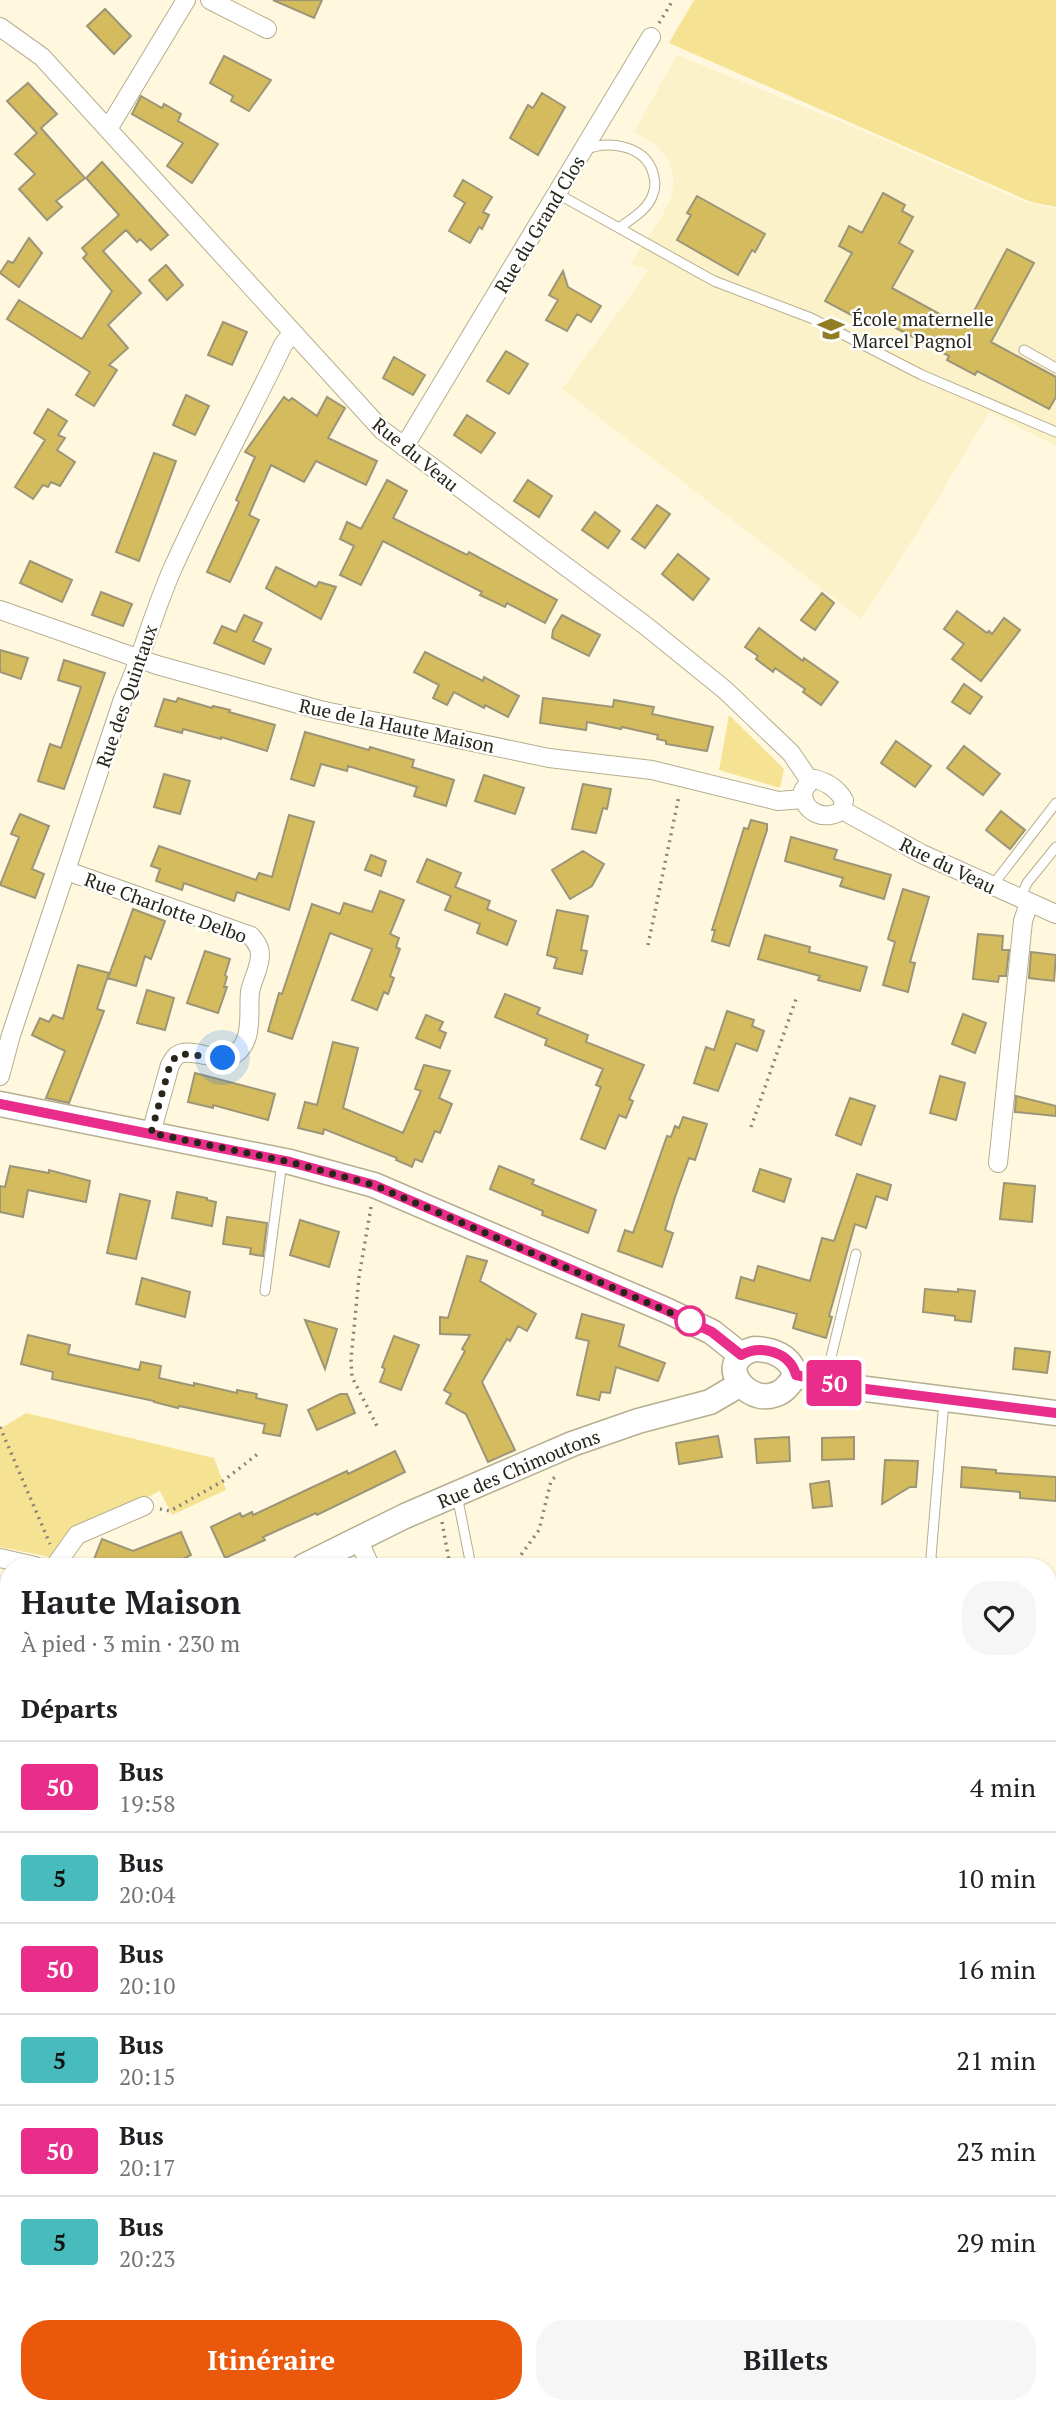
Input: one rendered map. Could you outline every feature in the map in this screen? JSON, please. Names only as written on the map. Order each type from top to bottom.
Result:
[{"type":"main road","points":[[0,1104],[282,1160],[374,1185],[668,1311],[712,1332],[741,1355]]},
{"type":"main road","points":[[754,1349],[787,1359],[793,1365],[796,1375],[786,1390],[772,1396],[750,1392],[739,1385],[734,1373],[741,1355],[754,1349]]},
{"type":"main road","points":[[796,1375],[944,1400],[1056,1413]]},
{"type":"main road","name":"Rue des Chimoutons","points":[[322,1558],[405,1516],[572,1444],[638,1421],[709,1402],[739,1385]]},
{"type":"street","points":[[108,129],[186,0]]},
{"type":"street","points":[[210,0],[267,29]]},
{"type":"street","name":"Rue du Veau","points":[[0,27],[42,57],[382,430],[646,626],[725,690],[791,753],[810,781]]},
{"type":"street","name":"Rue du Grand Clos","points":[[404,447],[651,37]]},
{"type":"street","name":"Rue des Quintaux","points":[[0,1076],[11,1035],[123,699],[141,659],[148,630],[173,569],[283,345],[292,333]]},
{"type":"street","name":"Rue de la Haute Maison","points":[[0,610],[141,659],[320,710],[549,758],[652,770],[778,801],[803,799]]},
{"type":"street","points":[[803,799],[803,791],[810,781],[815,779],[827,782],[845,800],[842,810]]},
{"type":"street","name":"Rue du Veau","points":[[803,799],[805,806],[811,811],[829,817],[842,810],[922,854],[1056,914]]},
{"type":"street","name":"Rue Charlotte Delbo","points":[[66,871],[251,936],[259,946],[260,957],[251,991],[248,1033],[242,1047],[234,1055],[223,1058],[184,1054],[176,1056],[170,1065],[151,1133]]},
{"type":"street","points":[[998,1163],[1024,901]]},
{"type":"street","points":[[61,1558],[77,1535],[144,1506]]},
{"type":"street","points":[[359,1541],[366,1558]]},
{"type":"lane","points":[[584,150],[609,144],[622,147],[644,157],[651,168],[656,184],[653,197],[641,212],[616,226]]},
{"type":"lane","points":[[558,194],[715,281],[811,318],[922,375],[1056,432]]},
{"type":"lane","points":[[1024,350],[1056,368]]},
{"type":"lane","points":[[992,886],[1056,803]]},
{"type":"lane","points":[[1024,901],[1027,883],[1056,848]]},
{"type":"lane","points":[[265,1291],[282,1160]]},
{"type":"lane","points":[[825,1381],[856,1254]]},
{"type":"lane","points":[[931,1558],[944,1400]]},
{"type":"lane","points":[[448,1498],[468,1558]]},
{"type":"path","points":[[651,37],[673,0]]},
{"type":"path","points":[[648,945],[683,777]]},
{"type":"path","points":[[751,1128],[796,999]]},
{"type":"path","points":[[374,1185],[359,1277],[351,1359],[352,1377],[378,1428]]},
{"type":"path","points":[[0,1427],[50,1544]]},
{"type":"path","points":[[144,1506],[170,1511],[223,1481],[259,1453]]},
{"type":"path","points":[[519,1558],[539,1530],[551,1481],[558,1474]]},
{"type":"path","points":[[448,1498],[450,1558]]},
{"type":"shaded area","points":[[694,0],[1056,0],[1056,207],[1031,202],[669,43]]},
{"type":"shaded area","name":"École maternelle Marcel Pagnol","points":[[677,55],[875,136],[1025,202],[1056,209],[1056,446],[989,412],[931,511],[861,619],[562,389],[649,270],[630,264],[662,216],[671,197],[674,179],[669,161],[655,144],[634,132]]},
{"type":"shaded area","points":[[729,715],[784,769],[780,788],[719,770]]},
{"type":"shaded area","points":[[26,1413],[214,1458],[226,1490],[172,1515],[160,1491],[73,1534],[56,1554],[50,1557],[0,1547],[0,1429]]},
{"type":"building","points":[[273,0],[322,0],[314,18]]},
{"type":"building","points":[[105,9],[131,36],[114,54],[87,26]]},
{"type":"building","points":[[224,56],[271,80],[249,111],[231,101],[233,96],[210,83]]},
{"type":"building","points":[[28,83],[57,114],[41,128],[85,178],[56,201],[62,207],[47,220],[19,189],[35,174],[15,154],[37,133],[7,101]]},
{"type":"building","points":[[542,93],[565,107],[538,155],[510,138],[528,105],[533,108]]},
{"type":"building","points":[[141,96],[162,108],[164,104],[181,114],[178,121],[218,144],[192,183],[167,166],[183,143],[132,114]]},
{"type":"building","points":[[102,162],[168,235],[151,250],[140,239],[137,242],[126,230],[103,251],[141,293],[108,325],[128,348],[109,365],[117,370],[94,406],[76,395],[90,372],[7,319],[19,300],[82,339],[112,291],[83,258],[87,254],[82,248],[119,215],[86,178]]},
{"type":"building","points":[[463,180],[492,197],[483,212],[489,215],[470,243],[449,231],[465,203],[454,196]]},
{"type":"building","points":[[883,193],[905,205],[902,211],[913,217],[899,243],[913,251],[892,288],[965,328],[1007,249],[1034,263],[991,342],[1056,377],[1056,397],[1049,409],[977,371],[975,375],[947,360],[949,356],[877,318],[872,326],[825,301],[852,253],[839,246],[849,226],[862,233]]},
{"type":"building","points":[[697,196],[765,234],[738,275],[677,240],[691,215],[687,213]]},
{"type":"building","points":[[29,238],[42,253],[19,287],[0,273],[8,261],[13,263]]},
{"type":"building","points":[[166,265],[183,285],[167,300],[149,280]]},
{"type":"building","points":[[563,271],[568,287],[601,306],[591,322],[577,314],[567,331],[546,320],[558,300],[549,295]]},
{"type":"building","points":[[223,322],[247,332],[232,365],[208,355]]},
{"type":"building","points":[[506,351],[528,364],[509,394],[487,381]]},
{"type":"building","points":[[394,357],[425,375],[413,395],[383,378]]},
{"type":"building","points":[[186,395],[209,406],[195,435],[173,425]]},
{"type":"building","points":[[284,397],[289,401],[292,398],[317,416],[327,397],[345,408],[328,438],[377,461],[366,485],[316,461],[304,482],[271,465],[249,515],[259,520],[230,582],[207,572],[239,502],[236,500],[255,457],[245,452]]},
{"type":"building","points":[[48,409],[67,421],[58,435],[65,438],[57,450],[75,462],[60,486],[51,482],[48,487],[43,485],[33,499],[15,487],[45,440],[34,433]]},
{"type":"building","points":[[467,415],[495,433],[481,453],[454,435]]},
{"type":"building","points":[[154,453],[176,461],[139,561],[116,552]]},
{"type":"building","points":[[387,480],[407,491],[393,518],[467,555],[469,552],[557,600],[545,623],[507,603],[505,607],[480,595],[482,592],[383,541],[361,585],[340,575],[354,546],[340,539],[347,522],[361,529]]},
{"type":"building","points":[[528,480],[552,496],[539,517],[514,501]]},
{"type":"building","points":[[657,505],[670,514],[645,548],[632,539]]},
{"type":"building","points":[[595,512],[620,531],[608,548],[582,530]]},
{"type":"building","points":[[678,554],[709,579],[693,600],[662,574]]},
{"type":"building","points":[[30,561],[72,580],[62,602],[20,583]]},
{"type":"building","points":[[276,567],[316,587],[319,582],[336,587],[321,619],[266,588]]},
{"type":"building","points":[[101,592],[132,604],[123,626],[92,615]]},
{"type":"building","points":[[822,593],[834,603],[815,630],[801,620]]},
{"type":"building","points":[[957,611],[987,633],[989,631],[992,634],[1004,618],[1020,630],[981,681],[952,659],[964,644],[944,629]]},
{"type":"building","points":[[244,615],[262,623],[253,641],[271,649],[264,664],[214,643],[222,626],[236,632]]},
{"type":"building","points":[[562,615],[600,635],[589,656],[552,638],[553,630]]},
{"type":"building","points":[[759,628],[803,661],[804,658],[838,682],[821,705],[803,692],[805,689],[775,668],[773,672],[745,647]]},
{"type":"building","points":[[0,650],[28,658],[21,679],[0,672]]},
{"type":"building","points":[[425,652],[483,681],[484,677],[519,696],[508,717],[454,692],[447,705],[433,698],[439,685],[414,672]]},
{"type":"building","points":[[64,660],[105,673],[64,789],[38,781],[50,744],[61,748],[81,687],[58,680]]},
{"type":"building","points":[[964,684],[982,697],[970,714],[952,702]]},
{"type":"building","points":[[178,698],[230,710],[229,712],[275,725],[267,751],[221,737],[183,729],[182,733],[155,726],[164,699],[176,702]]},
{"type":"building","points":[[543,698],[613,707],[614,700],[654,707],[652,714],[713,727],[707,751],[666,744],[666,741],[657,739],[658,735],[622,727],[621,729],[587,722],[586,730],[540,723]]},
{"type":"building","points":[[305,732],[414,760],[412,767],[454,780],[446,806],[414,796],[417,787],[348,766],[347,771],[321,764],[314,786],[291,779]]},
{"type":"building","points":[[896,741],[931,766],[915,787],[881,763]]},
{"type":"building","points":[[964,746],[1000,774],[983,795],[947,768]]},
{"type":"building","points":[[164,774],[190,781],[180,814],[154,807]]},
{"type":"building","points":[[484,775],[524,788],[515,814],[475,801]]},
{"type":"building","points":[[583,784],[611,789],[607,809],[603,808],[596,833],[572,829]]},
{"type":"building","points":[[1001,811],[1025,830],[1010,849],[986,830]]},
{"type":"building","points":[[20,814],[49,826],[32,869],[44,874],[35,898],[0,885],[19,837],[11,834]]},
{"type":"building","points":[[289,815],[314,822],[289,910],[237,892],[234,901],[184,883],[182,890],[156,881],[160,869],[151,866],[159,846],[256,880],[259,873],[272,877]]},
{"type":"building","points":[[751,820],[767,824],[767,830],[729,946],[712,941],[715,930],[712,930],[744,828],[748,829]]},
{"type":"building","points":[[791,837],[837,850],[834,859],[891,875],[884,899],[840,886],[843,878],[785,861]]},
{"type":"building","points":[[583,851],[604,864],[592,886],[570,899],[552,870]]},
{"type":"building","points":[[371,855],[386,861],[381,876],[365,870]]},
{"type":"building","points":[[427,859],[461,873],[455,887],[490,901],[487,909],[516,921],[507,945],[477,933],[480,924],[445,910],[451,896],[417,882]]},
{"type":"building","points":[[903,889],[929,897],[910,962],[915,963],[908,992],[883,985],[895,942],[888,939]]},
{"type":"building","points":[[380,891],[404,900],[390,934],[399,938],[396,947],[400,949],[390,976],[394,978],[388,994],[384,992],[377,1010],[352,1000],[372,949],[330,933],[292,1039],[268,1031],[312,904],[340,914],[344,903],[372,912]]},
{"type":"building","points":[[133,909],[165,921],[151,959],[145,956],[136,986],[108,978]]},
{"type":"building","points":[[557,910],[588,916],[581,950],[587,951],[582,974],[554,968],[557,958],[547,955]]},
{"type":"building","points":[[978,934],[1003,936],[1002,950],[1009,950],[1006,976],[999,976],[998,982],[973,979]]},
{"type":"building","points":[[765,935],[810,947],[809,952],[867,967],[860,991],[818,980],[820,976],[758,959]]},
{"type":"building","points":[[205,951],[230,959],[225,975],[227,977],[224,987],[227,987],[218,1013],[187,1003]]},
{"type":"building","points":[[1031,952],[1056,955],[1054,981],[1029,978]]},
{"type":"building","points":[[78,965],[109,973],[97,1009],[104,1011],[69,1103],[46,1098],[65,1051],[32,1035],[40,1018],[49,1022],[53,1015],[63,1019]]},
{"type":"building","points":[[147,990],[174,998],[165,1030],[137,1023]]},
{"type":"building","points":[[505,994],[540,1008],[537,1014],[588,1035],[586,1042],[644,1065],[629,1099],[633,1101],[626,1118],[619,1115],[605,1149],[581,1139],[601,1087],[596,1085],[603,1069],[545,1045],[547,1039],[495,1017]]},
{"type":"building","points":[[727,1011],[754,1020],[752,1026],[764,1031],[757,1051],[736,1043],[718,1091],[694,1083],[706,1047],[714,1050]]},
{"type":"building","points":[[963,1014],[986,1023],[975,1053],[952,1044]]},
{"type":"building","points":[[426,1015],[443,1022],[439,1030],[446,1033],[440,1048],[416,1038]]},
{"type":"building","points":[[333,1042],[358,1048],[343,1108],[403,1133],[421,1091],[415,1089],[424,1065],[450,1071],[439,1098],[452,1104],[440,1133],[435,1131],[422,1162],[415,1159],[412,1167],[396,1160],[397,1158],[324,1129],[323,1134],[298,1128],[305,1102],[317,1105]]},
{"type":"building","points":[[195,1073],[275,1094],[268,1120],[213,1105],[213,1108],[188,1102]]},
{"type":"building","points":[[940,1076],[965,1083],[956,1120],[930,1113]]},
{"type":"building","points":[[1016,1096],[1056,1106],[1056,1116],[1015,1112]]},
{"type":"building","points":[[850,1098],[875,1106],[861,1145],[836,1135]]},
{"type":"building","points":[[683,1117],[707,1124],[695,1160],[689,1158],[675,1197],[665,1230],[673,1233],[662,1267],[618,1251],[625,1230],[633,1233],[667,1136],[671,1137],[675,1126],[679,1128]]},
{"type":"building","points":[[10,1166],[49,1173],[49,1170],[90,1181],[86,1202],[28,1190],[23,1217],[0,1212],[0,1186],[5,1187]]},
{"type":"building","points":[[499,1166],[534,1180],[532,1184],[596,1210],[588,1233],[542,1215],[543,1211],[490,1189]]},
{"type":"building","points":[[760,1169],[791,1179],[784,1202],[753,1191]]},
{"type":"building","points":[[857,1174],[891,1185],[887,1200],[876,1196],[866,1228],[855,1224],[829,1316],[832,1317],[826,1338],[793,1328],[797,1314],[736,1298],[741,1277],[754,1281],[758,1266],[810,1281],[822,1238],[834,1241]]},
{"type":"building","points":[[1004,1183],[1035,1186],[1032,1222],[1000,1219]]},
{"type":"building","points":[[177,1192],[216,1202],[212,1226],[172,1218]]},
{"type":"building","points":[[120,1194],[150,1201],[136,1259],[107,1253]]},
{"type":"building","points":[[227,1217],[267,1223],[263,1256],[250,1254],[251,1248],[223,1244]]},
{"type":"building","points":[[300,1220],[339,1232],[329,1267],[290,1255]]},
{"type":"building","points":[[467,1256],[487,1261],[480,1281],[536,1314],[527,1331],[518,1326],[510,1341],[507,1339],[482,1382],[515,1450],[488,1462],[466,1414],[446,1403],[451,1394],[444,1390],[465,1351],[462,1349],[470,1335],[440,1334],[440,1317],[448,1318]]},
{"type":"building","points":[[142,1278],[190,1292],[185,1317],[136,1304]]},
{"type":"building","points":[[925,1289],[975,1291],[971,1322],[955,1320],[955,1316],[923,1312]]},
{"type":"building","points":[[582,1314],[624,1325],[619,1346],[665,1363],[658,1381],[616,1367],[610,1393],[601,1392],[599,1400],[577,1395],[589,1341],[576,1338]]},
{"type":"building","points":[[305,1320],[337,1329],[325,1369]]},
{"type":"building","points":[[28,1335],[70,1345],[68,1354],[139,1370],[141,1362],[161,1366],[159,1378],[194,1386],[194,1383],[237,1393],[237,1390],[257,1394],[256,1398],[287,1405],[280,1436],[263,1433],[265,1424],[179,1406],[178,1408],[52,1379],[53,1372],[21,1364]]},
{"type":"building","points":[[394,1336],[419,1345],[401,1390],[380,1382],[385,1369],[382,1367]]},
{"type":"building","points":[[1015,1348],[1050,1352],[1047,1373],[1013,1369]]},
{"type":"building","points":[[340,1394],[347,1394],[355,1413],[317,1430],[308,1410]]},
{"type":"building","points":[[718,1436],[722,1457],[679,1464],[676,1443]]},
{"type":"building","points":[[789,1437],[790,1461],[757,1463],[755,1439]]},
{"type":"building","points":[[854,1437],[854,1459],[822,1460],[822,1438]]},
{"type":"building","points":[[395,1451],[405,1472],[317,1515],[316,1513],[263,1537],[265,1540],[225,1558],[211,1527],[240,1513],[242,1517],[252,1512],[253,1515]]},
{"type":"building","points":[[885,1460],[918,1461],[916,1487],[910,1487],[882,1504]]},
{"type":"building","points":[[962,1467],[996,1470],[996,1473],[1056,1477],[1056,1501],[1020,1498],[1020,1492],[961,1487]]},
{"type":"building","points":[[829,1481],[832,1506],[813,1508],[810,1484]]},
{"type":"building","points":[[181,1532],[191,1555],[185,1558],[95,1558],[102,1539],[133,1551]]},
{"type":"bus line","name":"50","points":[[0,1104],[290,1162],[374,1185],[668,1311],[712,1332],[741,1355],[754,1349],[762,1349],[787,1359],[793,1365],[796,1375],[858,1388],[1056,1413]]},
{"type":"place","name":"École maternelle Marcel Pagnol","points":[[831,329]]},
{"type":"route","points":[[223,1058],[184,1054],[176,1056],[170,1065],[151,1133],[290,1162],[374,1185],[690,1321]]}]
